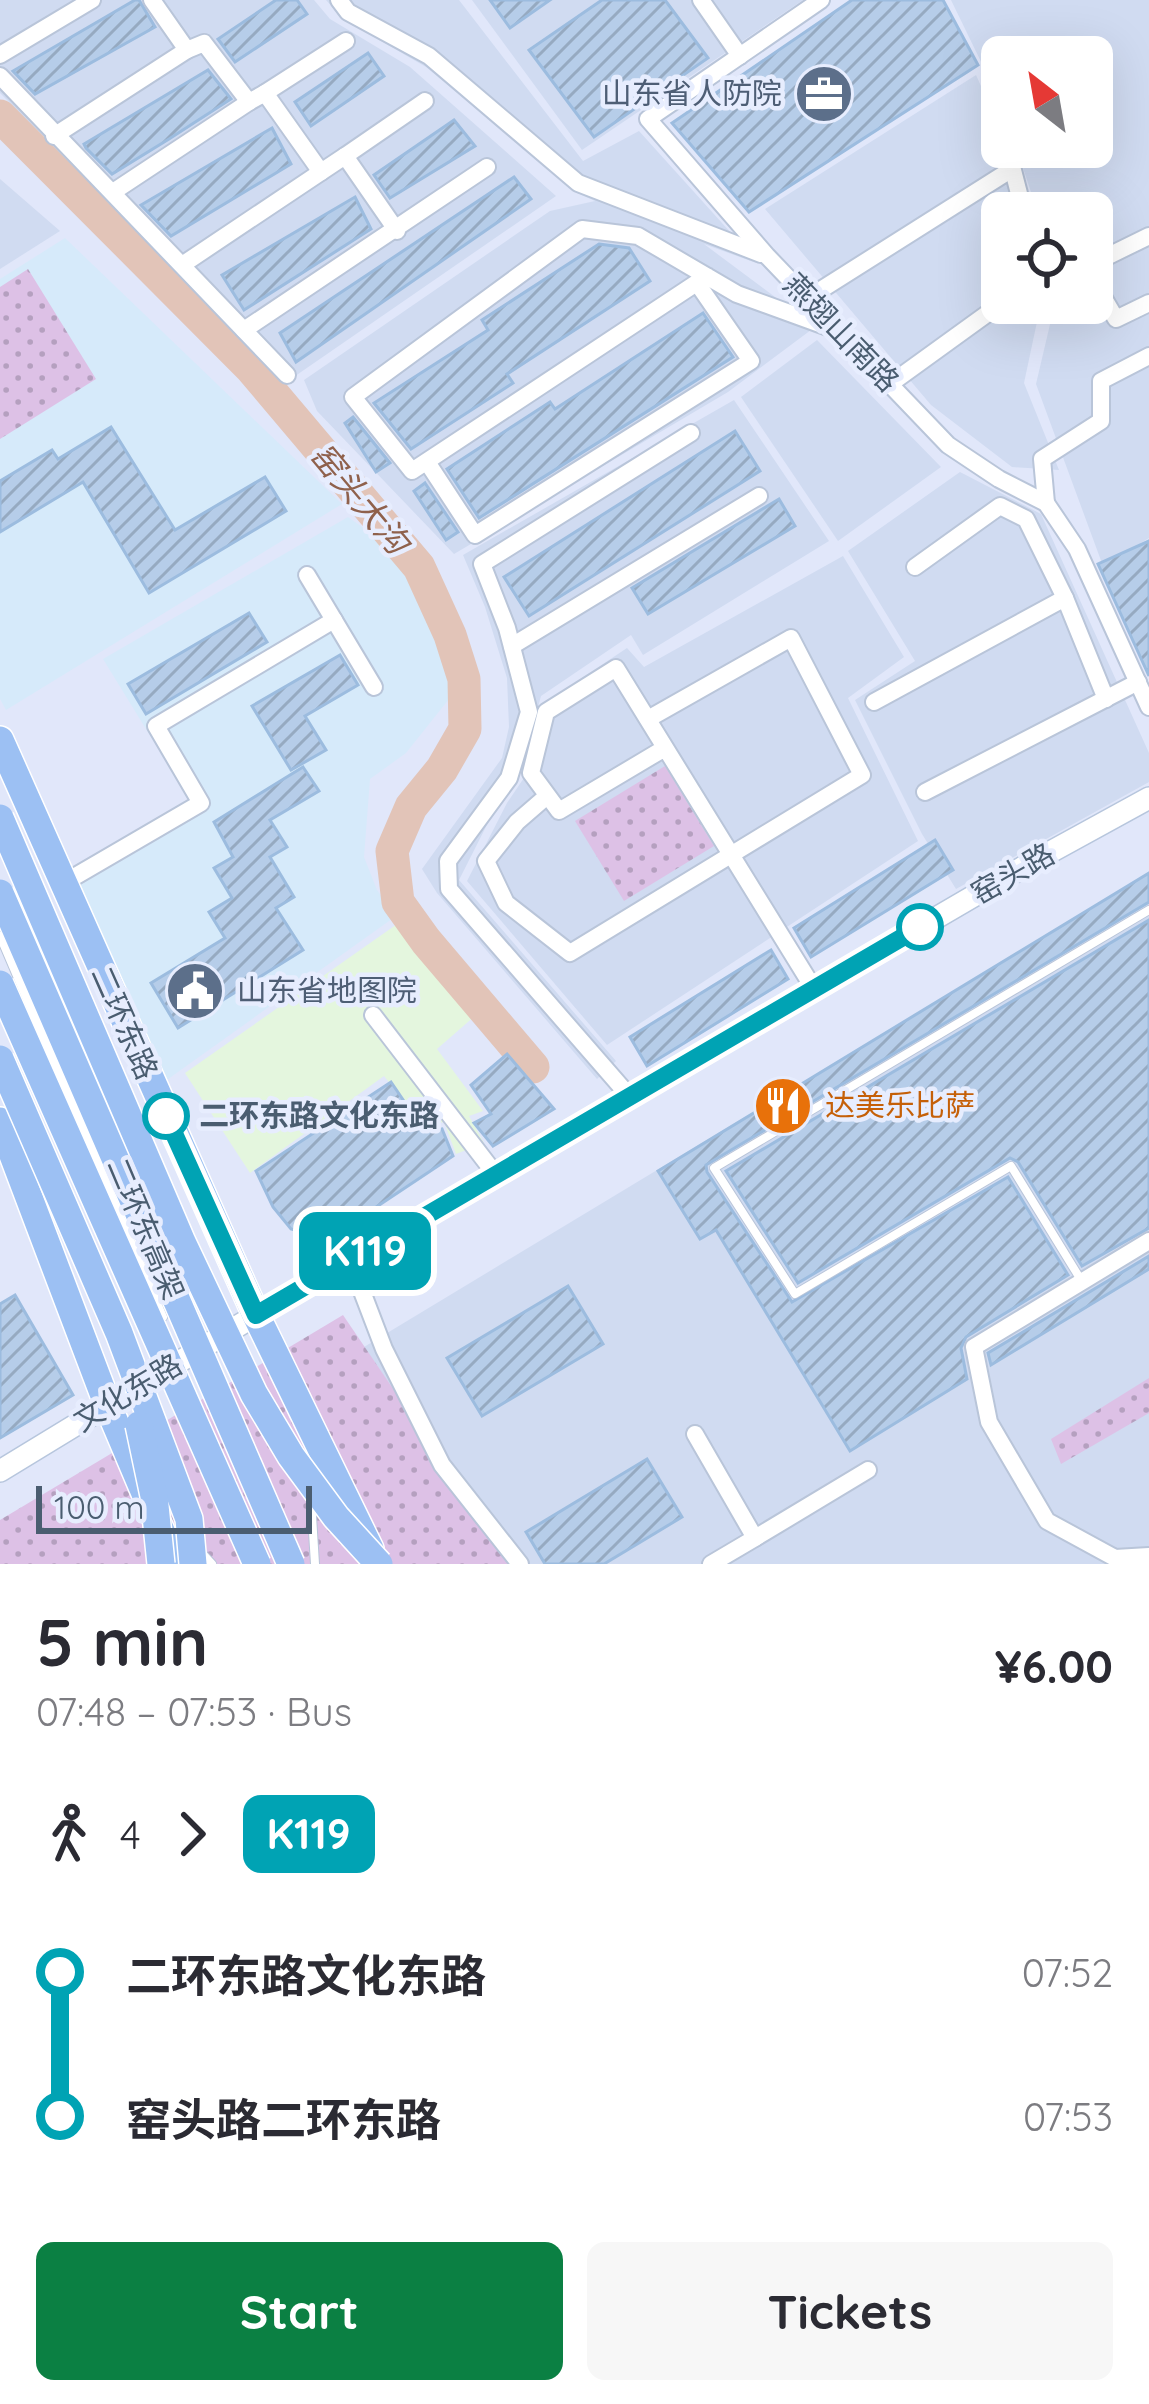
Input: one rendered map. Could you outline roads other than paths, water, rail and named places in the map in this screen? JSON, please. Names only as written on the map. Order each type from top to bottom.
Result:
[{"type":"highway","name":"二环东路","points":[[0,740],[256,1315],[378,1564]]},
{"type":"highway","points":[[0,818],[182,1242],[254,1394],[291,1456],[378,1564]]},
{"type":"highway","name":"二环东高架","points":[[0,893],[291,1564]]},
{"type":"highway","name":"二环东高架","points":[[0,984],[257,1564]]},
{"type":"highway","points":[[0,1058],[119,1333],[189,1519],[193,1564]]},
{"type":"highway","points":[[0,1121],[108,1406],[175,1564]]},
{"type":"highway","points":[[119,1333],[154,1496],[160,1564]]},
{"type":"main road","name":"窑头路","points":[[256,1315],[1149,798]]},
{"type":"main road","name":"文化东路","points":[[0,1471],[256,1315]]},
{"type":"street","points":[[0,55],[92,0]]},
{"type":"street","points":[[152,0],[187,50]]},
{"type":"street","points":[[339,0],[348,11],[429,56],[578,183],[767,256]]},
{"type":"street","points":[[701,0],[740,56]]},
{"type":"street","name":"燕翅山南路","points":[[820,0],[648,119],[767,256],[948,445],[999,479],[1046,502]]},
{"type":"street","points":[[113,192],[346,40]]},
{"type":"street","points":[[54,136],[204,43],[321,172]]},
{"type":"street","points":[[0,76],[287,375]]},
{"type":"street","points":[[182,265],[425,100]]},
{"type":"street","points":[[345,156],[397,231]]},
{"type":"street","points":[[244,330],[488,166]]},
{"type":"street","points":[[808,298],[1012,169],[1018,192]]},
{"type":"street","points":[[702,280],[412,472],[353,398],[582,229],[638,236],[702,280],[839,331]]},
{"type":"street","points":[[1113,254],[1149,236]]},
{"type":"street","points":[[427,462],[475,535],[751,361],[702,280]]},
{"type":"street","points":[[1113,315],[1116,320],[1149,303]]},
{"type":"street","points":[[890,384],[981,318]]},
{"type":"street","points":[[1149,356],[1100,381],[1101,421],[1042,459],[1046,502],[1077,549],[1149,707]]},
{"type":"street","points":[[630,1097],[448,890],[448,861],[509,778],[530,712],[482,564],[691,433]]},
{"type":"street","points":[[512,646],[759,496]]},
{"type":"street","points":[[915,567],[1000,506],[1026,519],[1106,699]]},
{"type":"street","points":[[307,575],[374,687]]},
{"type":"street","points":[[874,702],[1065,598]]},
{"type":"street","points":[[62,884],[201,803],[156,726],[334,620]]},
{"type":"street","points":[[548,796],[517,822],[486,861],[506,903],[569,953],[862,775],[791,638],[648,719]]},
{"type":"street","points":[[665,748],[559,812],[531,773],[546,712],[616,668],[814,989]]},
{"type":"street","points":[[925,792],[1138,682]]},
{"type":"street","points":[[373,1015],[496,1175]]},
{"type":"street","points":[[1149,1241],[974,1347],[989,1423],[1047,1522],[1114,1558],[1149,1556]]},
{"type":"street","points":[[350,1260],[384,1349],[442,1465],[520,1564]]},
{"type":"street","points":[[695,1434],[755,1538]]},
{"type":"street","points":[[711,1564],[868,1470]]},
{"type":"lane","points":[[1082,1281],[1011,1166],[795,1294],[714,1168],[1149,910]]},
{"type":"lane","points":[[0,936],[163,1317]]},
{"type":"lane","points":[[209,1316],[256,1315]]},
{"type":"lane","points":[[163,1317],[186,1316]]},
{"type":"lane","points":[[108,1406],[163,1317]]},
{"type":"lane","points":[[305,1414],[315,1564]]},
{"type":"lane","points":[[145,1493],[212,1564]]},
{"type":"waterway","name":"窑头大沟","points":[[0,116],[251,368],[419,567],[464,679],[465,729],[442,769],[411,807],[392,851],[398,902],[533,1067]]},
{"type":"place","name":"山东省人防院","points":[[824,94]]},
{"type":"place","name":"山东省地图院","points":[[195,991]]},
{"type":"place","name":"达美乐比萨","points":[[783,1106]]},
{"type":"place","name":"二环东路文化东路","points":[[166,1116]]}]
